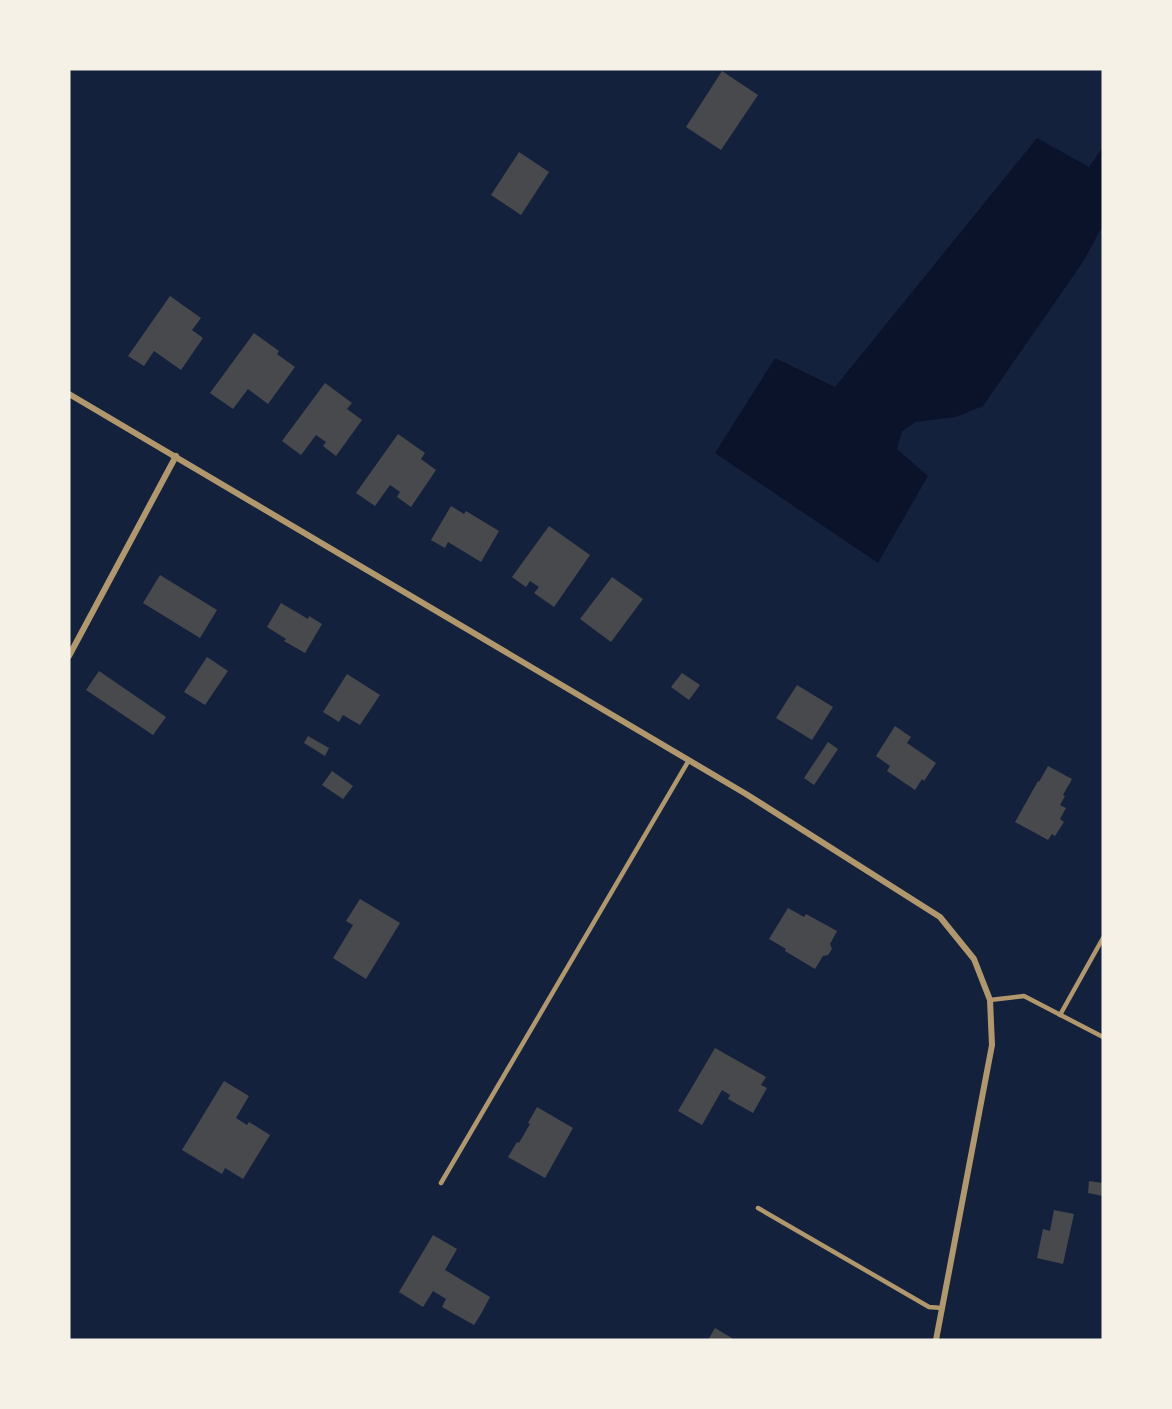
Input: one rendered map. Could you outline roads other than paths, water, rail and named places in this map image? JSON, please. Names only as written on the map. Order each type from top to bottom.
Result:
[{"type":"street","points":[[69,394],[746,794],[940,917],[974,959],[990,1000],[992,1045],[936,1340]]},
{"type":"street","points":[[69,656],[176,456]]},
{"type":"lane","points":[[441,1183],[688,760]]},
{"type":"lane","points":[[1060,1015],[1103,938]]},
{"type":"lane","points":[[990,1000],[1024,996],[1103,1037]]},
{"type":"lane","points":[[758,1209],[929,1307],[942,1308]]},
{"type":"water","points":[[1037,138],[1089,167],[1103,147],[1103,225],[1083,262],[983,406],[956,417],[916,422],[902,431],[897,449],[928,476],[878,563],[715,453],[775,358],[835,387]]}]
